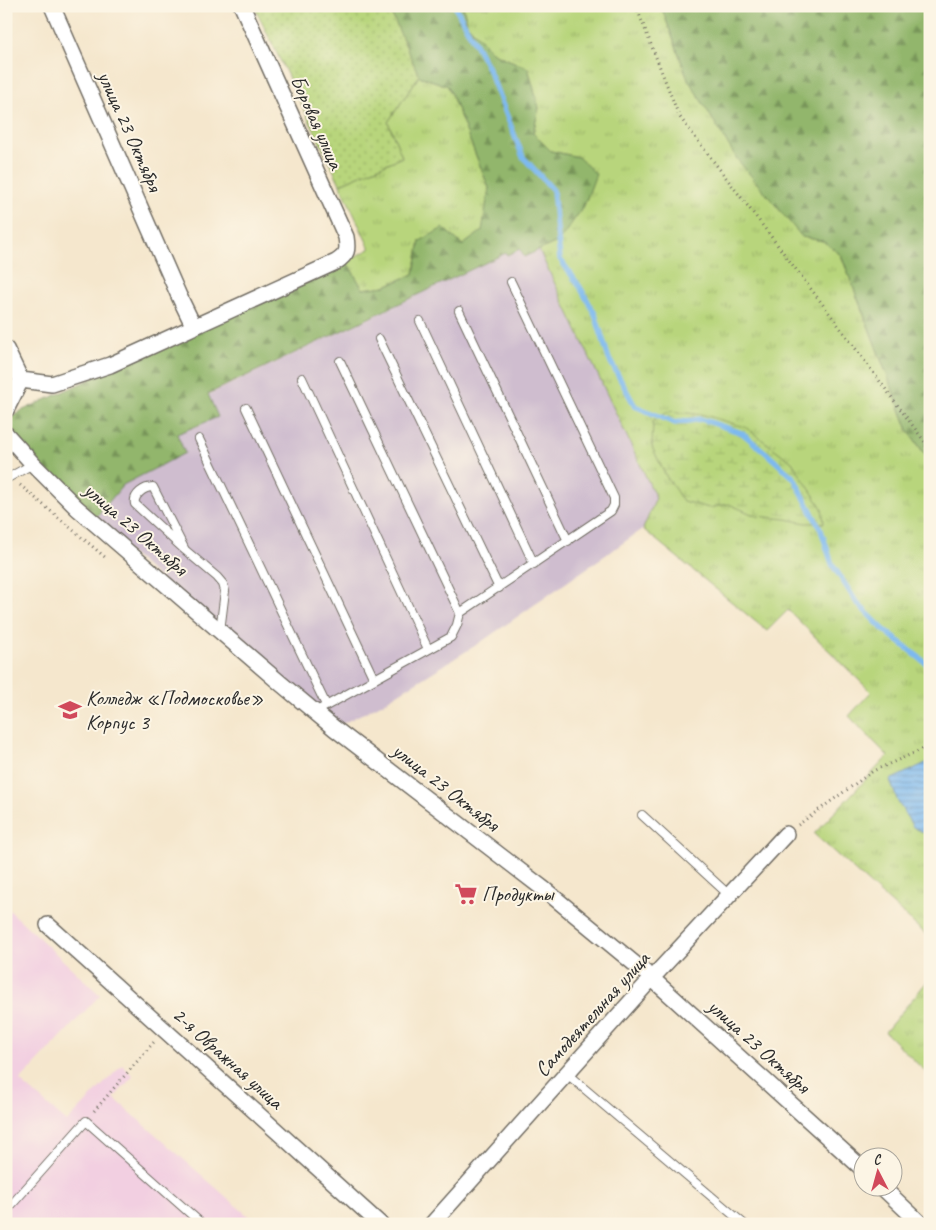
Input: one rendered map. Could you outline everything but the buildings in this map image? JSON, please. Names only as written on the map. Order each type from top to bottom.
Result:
[{"type":"street","name":"улица 23 Октября","points":[[52,6],[175,287],[194,326]]},
{"type":"street","name":"Боровая улица","points":[[194,326],[336,262],[344,256],[347,248],[346,237],[242,6]]},
{"type":"street","points":[[21,380],[52,384],[110,365],[194,326]]},
{"type":"street","points":[[6,349],[21,380]]},
{"type":"street","points":[[6,410],[21,380]]},
{"type":"street","name":"улица 23 Октября","points":[[6,434],[77,508],[220,631],[320,708],[341,734],[545,890],[652,978],[854,1161]]},
{"type":"street","name":"Самодеятельная улица","points":[[432,1224],[652,978],[786,834]]},
{"type":"street","name":"2-я Овражная улица","points":[[48,925],[380,1224]]},
{"type":"street","points":[[894,1198],[921,1224]]},
{"type":"lane","points":[[460,614],[611,511],[614,505],[614,498],[511,282]]},
{"type":"lane","points":[[459,311],[568,541]]},
{"type":"lane","points":[[420,321],[534,564]]},
{"type":"lane","points":[[380,339],[499,588]]},
{"type":"lane","points":[[199,439],[320,708],[451,637],[460,614],[340,362]]},
{"type":"lane","points":[[302,378],[428,649]]},
{"type":"lane","points":[[246,408],[374,679]]},
{"type":"lane","points":[[6,480],[33,464]]},
{"type":"lane","points":[[185,550],[153,487],[147,488],[136,496],[134,499],[135,504],[185,550],[217,577],[223,584],[225,591],[220,631]]},
{"type":"lane","points":[[642,815],[729,895]]},
{"type":"lane","points":[[566,1073],[744,1224]]},
{"type":"lane","points":[[6,1211],[86,1121],[202,1224]]},
{"type":"path","points":[[636,6],[678,116],[824,306],[930,449]]},
{"type":"path","points":[[786,834],[873,771],[930,746]]},
{"type":"path","points":[[86,1121],[165,1030]]},
{"type":"shaded area","points":[[520,249],[524,257],[539,250],[656,498],[643,529],[481,642],[383,703],[334,728],[93,521],[123,485],[185,453],[176,434],[201,425],[208,395],[507,253],[508,255]]},
{"type":"shaded area","points":[[6,907],[100,995],[20,1081],[67,1122],[122,1065],[133,1076],[114,1098],[257,1224],[6,1224]]},
{"type":"green space","points":[[254,6],[388,6],[419,76],[388,122],[402,157],[340,184]]},
{"type":"green space","points":[[388,6],[463,6],[467,24],[493,53],[528,68],[539,108],[533,133],[551,151],[578,157],[596,174],[584,206],[559,241],[524,257],[520,249],[507,255],[506,253],[208,394],[218,417],[177,434],[185,453],[123,485],[93,521],[6,434],[6,421],[21,411],[346,261],[363,289],[385,286],[414,274],[420,241],[443,228],[463,245],[482,231],[489,188],[448,86],[419,76]]},
{"type":"green space","points":[[463,6],[661,6],[688,79],[802,237],[823,241],[841,255],[908,430],[930,462],[930,938],[814,834],[888,756],[849,716],[871,692],[788,610],[767,631],[643,529],[656,498],[539,250],[559,241],[578,157],[551,151],[533,133],[539,108],[528,68],[493,53],[467,24]]},
{"type":"green space","points":[[661,6],[930,6],[930,462],[908,430],[841,255],[823,241],[802,237],[737,159],[688,79]]},
{"type":"green space","points":[[419,76],[448,86],[489,188],[483,231],[463,245],[420,241],[414,274],[385,286],[363,289],[346,261],[370,249],[340,184],[402,157],[388,122]]},
{"type":"green space","points":[[669,411],[704,415],[745,427],[792,462],[822,508],[824,523],[806,523],[756,516],[729,504],[709,508],[683,501],[666,476],[652,447],[653,422]]},
{"type":"green space","points":[[930,978],[930,1076],[885,1032]]},
{"type":"water","points":[[930,761],[930,836],[913,827],[898,802],[890,780]]},
{"type":"waterway","points":[[455,6],[488,68],[523,157],[553,190],[560,259],[580,287],[595,314],[609,359],[635,406],[675,423],[701,419],[742,433],[765,452],[794,478],[821,530],[832,564],[857,603],[883,629],[930,668]]},
{"type":"place","name":"Колледж «Подмосковье» Корпус 3","points":[[70,710]]},
{"type":"place","name":"Продукты","points":[[466,894]]}]
